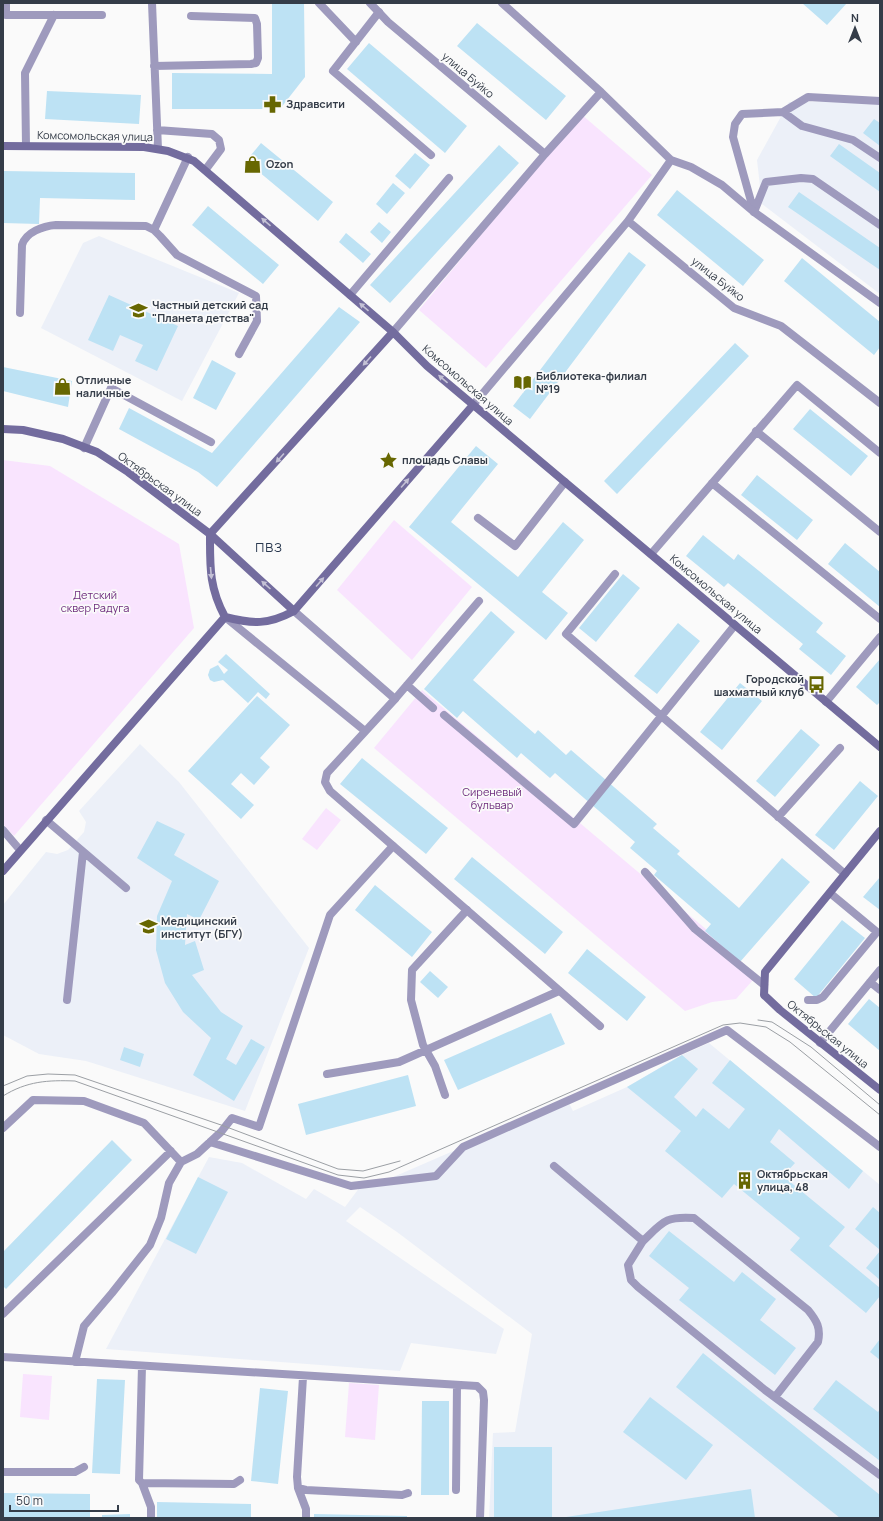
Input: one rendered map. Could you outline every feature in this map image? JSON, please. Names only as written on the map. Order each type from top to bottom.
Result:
[{"type":"street","points":[[6,3],[6,15],[102,15]]},
{"type":"street","points":[[152,3],[158,149]]},
{"type":"street","points":[[319,3],[356,42]]},
{"type":"street","name":"улица Буйко","points":[[370,3],[545,154]]},
{"type":"street","points":[[502,3],[601,92],[671,160],[691,167],[722,185],[754,212],[880,303]]},
{"type":"street","points":[[379,12],[333,72],[430,155]]},
{"type":"street","points":[[26,146],[26,73],[54,15]]},
{"type":"street","points":[[154,66],[256,63],[258,58],[258,24],[255,18],[192,16]]},
{"type":"street","points":[[365,731],[225,617],[215,599],[210,575],[210,534],[393,332],[545,154],[601,92]]},
{"type":"street","points":[[754,212],[733,137],[735,124],[742,114],[783,112],[808,97],[880,101]]},
{"type":"street","points":[[783,112],[802,126],[853,140],[880,158]]},
{"type":"street","points":[[157,130],[212,134],[219,140],[221,149],[206,169]]},
{"type":"street","name":"Комсомольская улица","points":[[3,146],[158,149],[188,157],[206,169],[393,332],[427,366],[880,747]]},
{"type":"street","points":[[154,230],[188,157]]},
{"type":"street","points":[[225,617],[246,622],[267,622],[280,619],[294,611],[473,405],[628,221],[671,160]]},
{"type":"street","points":[[350,295],[449,178]]},
{"type":"street","points":[[754,212],[766,182],[801,178],[813,179],[880,225]]},
{"type":"street","name":"улица Буйко","points":[[628,221],[734,308],[781,326],[880,403]]},
{"type":"street","points":[[20,313],[22,245],[27,235],[46,227],[56,225],[140,225],[154,230],[177,255],[256,296],[258,321],[239,354]]},
{"type":"street","points":[[651,554],[797,385],[880,453]]},
{"type":"street","points":[[84,448],[111,388],[211,442]]},
{"type":"street","name":"Октябрьская улица","points":[[3,429],[23,430],[63,439],[97,452],[128,472],[210,534],[294,611]]},
{"type":"street","points":[[756,431],[880,532]]},
{"type":"street","points":[[478,518],[515,546],[565,482]]},
{"type":"street","points":[[712,482],[880,619]]},
{"type":"street","points":[[615,574],[566,634],[845,874]]},
{"type":"street","points":[[479,601],[395,699],[327,773],[326,782],[330,791],[600,1026]]},
{"type":"street","points":[[294,611],[395,699]]},
{"type":"street","points":[[3,871],[225,617]]},
{"type":"street","points":[[444,715],[574,824],[735,625]]},
{"type":"street","points":[[826,702],[880,637]]},
{"type":"street","points":[[407,685],[433,708]]},
{"type":"street","points":[[778,817],[840,748]]},
{"type":"street","points":[[46,820],[126,888]]},
{"type":"street","points":[[3,830],[20,850]]},
{"type":"street","points":[[764,985],[765,972],[880,831]]},
{"type":"street","points":[[75,1362],[84,1326],[112,1294],[150,1245],[161,1218],[169,1184],[181,1162],[197,1154],[221,1132],[232,1118],[259,1127],[330,915],[393,846]]},
{"type":"street","points":[[67,1000],[83,852]]},
{"type":"street","points":[[646,872],[695,929],[764,985]]},
{"type":"street","points":[[808,1000],[817,1000],[823,997],[878,933],[830,893]]},
{"type":"street","points":[[445,1096],[435,1066],[423,1045],[411,1000],[412,970],[467,910]]},
{"type":"street","points":[[820,1043],[880,970]]},
{"type":"street","points":[[870,982],[880,990]]},
{"type":"street","name":"Октябрьская улица","points":[[764,985],[764,995],[820,1043],[880,1090]]},
{"type":"street","points":[[327,1074],[399,1062],[559,990]]},
{"type":"street","points":[[210,1142],[351,1186],[436,1176],[463,1147],[727,1030],[880,1147]]},
{"type":"street","points":[[3,1128],[33,1100],[84,1101],[144,1123],[181,1162]]},
{"type":"street","points":[[3,1314],[171,1151]]},
{"type":"street","points":[[554,1166],[643,1241]]},
{"type":"street","points":[[775,1397],[818,1342],[820,1332],[817,1322],[808,1310],[694,1218],[677,1216],[664,1221],[643,1241],[628,1265],[631,1280],[775,1397],[880,1475]]},
{"type":"street","points":[[3,1357],[303,1377],[477,1386],[483,1392],[480,1518]]},
{"type":"street","points":[[142,1366],[138,1474],[139,1480],[142,1483],[151,1507],[151,1518]]},
{"type":"street","points":[[303,1377],[297,1477],[298,1488],[306,1509],[306,1518]]},
{"type":"street","points":[[456,1490],[457,1385]]},
{"type":"street","points":[[3,1472],[75,1472],[84,1467]]},
{"type":"street","points":[[142,1483],[234,1484],[240,1480]]},
{"type":"street","points":[[298,1488],[306,1490],[402,1495],[408,1493]]},
{"type":"shaded area","points":[[880,100],[880,294],[762,204],[757,160],[789,102]]},
{"type":"shaded area","name":"Частный детский сад \"Планета детства\"","points":[[99,236],[239,293],[182,401],[41,328],[83,243]]},
{"type":"shaded area","name":"Медицинский институт (БГУ)","points":[[140,744],[179,782],[309,948],[245,1111],[86,1061],[39,1054],[3,1035],[3,905],[46,852],[57,854],[68,850],[84,832],[86,822],[79,811]]},
{"type":"shaded area","points":[[709,1043],[880,1185],[880,1518],[489,1518],[493,1433],[515,1432],[532,1334],[397,1232],[360,1207],[346,1221],[504,1329],[496,1354],[411,1343],[400,1371],[106,1349],[209,1157],[242,1163],[306,1199],[314,1189],[345,1207],[360,1187],[375,1185],[490,1135],[567,1099],[573,1111],[627,1087],[682,1055]]},
{"type":"green space","points":[[581,114],[652,175],[486,368],[419,310]]},
{"type":"green space","name":"Детский сквер Радуга","points":[[3,460],[50,466],[179,544],[194,628],[14,836],[3,824]]},
{"type":"green space","points":[[394,520],[472,587],[412,660],[337,590]]},
{"type":"green space","name":"Сиреневый бульвар","points":[[422,690],[726,946],[753,980],[736,999],[712,1002],[685,1011],[374,748]]},
{"type":"green space","points":[[326,808],[341,820],[317,850],[302,839]]},
{"type":"green space","points":[[23,1374],[52,1376],[49,1420],[20,1417]]},
{"type":"green space","points":[[349,1383],[379,1385],[375,1440],[345,1437]]},
{"type":"building","points":[[272,3],[304,3],[305,77],[280,109],[172,109],[172,73],[272,74]]},
{"type":"building","points":[[802,3],[847,3],[827,25]]},
{"type":"building","points":[[477,23],[566,96],[546,120],[457,46]]},
{"type":"building","points":[[369,43],[467,126],[445,153],[347,69]]},
{"type":"building","points":[[47,91],[141,95],[139,124],[45,119]]},
{"type":"building","points":[[874,119],[880,123],[880,146],[863,133]]},
{"type":"building","points":[[261,143],[333,202],[318,221],[246,161]]},
{"type":"building","points":[[839,144],[880,173],[880,192],[830,156]]},
{"type":"building","points":[[499,145],[519,163],[390,303],[370,285]]},
{"type":"building","points":[[415,153],[430,165],[410,189],[395,176]]},
{"type":"building","points":[[3,171],[135,173],[135,200],[40,198],[39,224],[3,223]]},
{"type":"building","points":[[393,183],[405,193],[387,214],[376,204]]},
{"type":"building","points":[[677,190],[764,260],[743,286],[657,215]]},
{"type":"building","points":[[799,192],[880,248],[880,270],[788,207]]},
{"type":"building","points":[[208,206],[279,265],[263,284],[192,225]]},
{"type":"building","points":[[379,222],[391,232],[382,243],[370,232]]},
{"type":"building","points":[[346,233],[371,254],[363,263],[339,242]]},
{"type":"building","points":[[629,252],[646,265],[530,419],[513,406]]},
{"type":"building","points":[[802,258],[880,322],[880,347],[874,355],[784,281]]},
{"type":"building","points":[[109,295],[178,326],[157,371],[135,361],[143,345],[120,335],[113,351],[88,340]]},
{"type":"building","points":[[339,307],[360,322],[217,487],[198,472],[119,429],[129,408],[212,453]]},
{"type":"building","points":[[735,343],[749,356],[617,494],[604,481]]},
{"type":"building","points":[[212,360],[236,373],[216,410],[193,398]]},
{"type":"building","points":[[3,367],[72,381],[68,407],[3,391]]},
{"type":"building","points":[[810,409],[868,456],[851,476],[793,429]]},
{"type":"building","points":[[476,446],[498,464],[451,522],[518,577],[563,522],[584,540],[542,592],[568,613],[546,640],[409,527]]},
{"type":"building","points":[[757,475],[813,520],[797,540],[741,495]]},
{"type":"building","points":[[703,535],[734,560],[738,554],[823,623],[816,632],[846,656],[831,675],[799,649],[803,644],[728,583],[724,587],[686,556]]},
{"type":"building","points":[[845,543],[880,572],[880,607],[828,564]]},
{"type":"building","points":[[623,574],[640,588],[596,642],[579,628]]},
{"type":"building","points":[[491,611],[515,632],[473,680],[535,734],[538,730],[566,755],[571,750],[657,824],[653,828],[680,851],[677,854],[739,908],[782,858],[810,882],[740,962],[705,931],[711,924],[654,875],[657,871],[630,848],[635,842],[555,773],[550,778],[521,753],[517,758],[463,711],[457,718],[424,689]]},
{"type":"building","points":[[678,623],[700,641],[657,694],[634,676]]},
{"type":"building","points":[[226,654],[270,694],[266,699],[258,692],[248,703],[223,680],[214,682],[210,680],[208,675],[210,669],[218,665],[224,674],[228,670],[218,662]]},
{"type":"building","points":[[880,659],[880,702],[877,705],[856,687]]},
{"type":"building","points":[[740,683],[762,701],[722,750],[700,732]]},
{"type":"building","points":[[257,696],[290,725],[260,758],[270,767],[254,785],[241,773],[231,784],[254,805],[241,819],[188,771]]},
{"type":"building","points":[[801,729],[820,745],[775,797],[756,781]]},
{"type":"building","points":[[362,758],[448,828],[426,854],[340,784]]},
{"type":"building","points":[[860,781],[878,796],[834,850],[815,835]]},
{"type":"building","points":[[157,821],[185,834],[174,855],[219,881],[199,920],[187,914],[185,945],[195,941],[204,970],[192,975],[221,1012],[243,1026],[226,1059],[236,1065],[251,1039],[265,1047],[234,1101],[193,1075],[211,1038],[183,1012],[165,983],[156,950],[157,916],[172,881],[137,858]]},
{"type":"building","points":[[472,857],[563,932],[545,954],[454,879]]},
{"type":"building","points":[[880,877],[880,910],[863,897]]},
{"type":"building","points":[[375,885],[432,932],[412,957],[355,910]]},
{"type":"building","points":[[842,920],[865,938],[816,998],[794,979]]},
{"type":"building","points":[[587,949],[646,997],[627,1021],[568,973]]},
{"type":"building","points":[[430,971],[448,987],[438,998],[420,982]]},
{"type":"building","points":[[869,999],[880,1008],[880,1051],[848,1024]]},
{"type":"building","points":[[551,1013],[565,1044],[458,1090],[444,1060]]},
{"type":"building","points":[[124,1047],[144,1054],[140,1067],[120,1060]]},
{"type":"building","name":"Октябрьская улица, 48","points":[[682,1055],[698,1069],[674,1097],[696,1117],[703,1108],[729,1129],[745,1109],[712,1083],[730,1060],[863,1171],[849,1189],[779,1129],[770,1142],[795,1163],[783,1176],[845,1227],[829,1246],[880,1288],[880,1296],[866,1313],[790,1250],[800,1238],[734,1184],[722,1198],[665,1151],[681,1131],[627,1087]]},
{"type":"building","points":[[408,1075],[416,1106],[306,1135],[298,1104]]},
{"type":"building","points":[[112,1140],[132,1160],[6,1289],[3,1286],[3,1252]]},
{"type":"building","points":[[198,1177],[228,1192],[196,1254],[166,1239]]},
{"type":"building","points":[[873,1207],[880,1213],[880,1250],[855,1229]]},
{"type":"building","points":[[669,1231],[734,1282],[742,1272],[776,1299],[760,1320],[796,1348],[775,1375],[679,1300],[689,1288],[649,1256]]},
{"type":"building","points":[[880,1251],[880,1280],[866,1268]]},
{"type":"building","points":[[880,1339],[880,1360],[870,1352]]},
{"type":"building","points":[[703,1353],[880,1495],[880,1518],[840,1518],[676,1387]]},
{"type":"building","points":[[97,1379],[125,1380],[120,1474],[92,1473]]},
{"type":"building","points":[[836,1380],[878,1412],[880,1409],[880,1461],[813,1409]]},
{"type":"building","points":[[260,1388],[288,1391],[278,1484],[251,1481]]},
{"type":"building","points":[[650,1397],[713,1445],[686,1480],[623,1432]]},
{"type":"building","points":[[422,1401],[449,1401],[449,1495],[421,1495]]},
{"type":"building","points":[[494,1447],[552,1447],[552,1518],[494,1518]]},
{"type":"building","points":[[751,1489],[755,1518],[566,1518],[566,1517]]},
{"type":"building","points":[[3,1493],[90,1494],[90,1518],[3,1518]]},
{"type":"building","points":[[157,1502],[251,1504],[251,1518],[157,1518]]},
{"type":"building","points":[[130,1514],[130,1518],[102,1518],[102,1515]]},
{"type":"building","points":[[314,1514],[407,1516],[407,1518],[314,1518]]},
{"type":"tram line","points":[[758,1020],[772,1022],[811,1047],[880,1105]]},
{"type":"tram line","points":[[3,1096],[21,1087],[38,1082],[75,1081],[338,1175],[364,1178],[389,1172],[723,1025],[740,1023],[766,1027],[790,1042],[880,1115]]},
{"type":"tram line","points":[[3,1086],[27,1076],[48,1074],[75,1075],[224,1126],[338,1169],[363,1171],[400,1161]]},
{"type":"place","name":"Здравсити","points":[[273,104]]},
{"type":"place","name":"Ozon","points":[[253,164]]},
{"type":"place","name":"Частный детский сад \"Планета детства\"","points":[[139,311]]},
{"type":"place","name":"Библиотека-филиал №19","points":[[523,382]]},
{"type":"place","name":"Отличные наличные","points":[[63,386]]},
{"type":"place","name":"площадь Славы","points":[[389,460]]},
{"type":"place","name":"Городской шахматный клуб","points":[[817,685]]},
{"type":"place","name":"Медицинский институт (БГУ)","points":[[148,927]]},
{"type":"place","name":"Октябрьская улица, 48","points":[[744,1180]]},
{"type":"district","name":"ПВЗ","points":[[269,547]]}]
